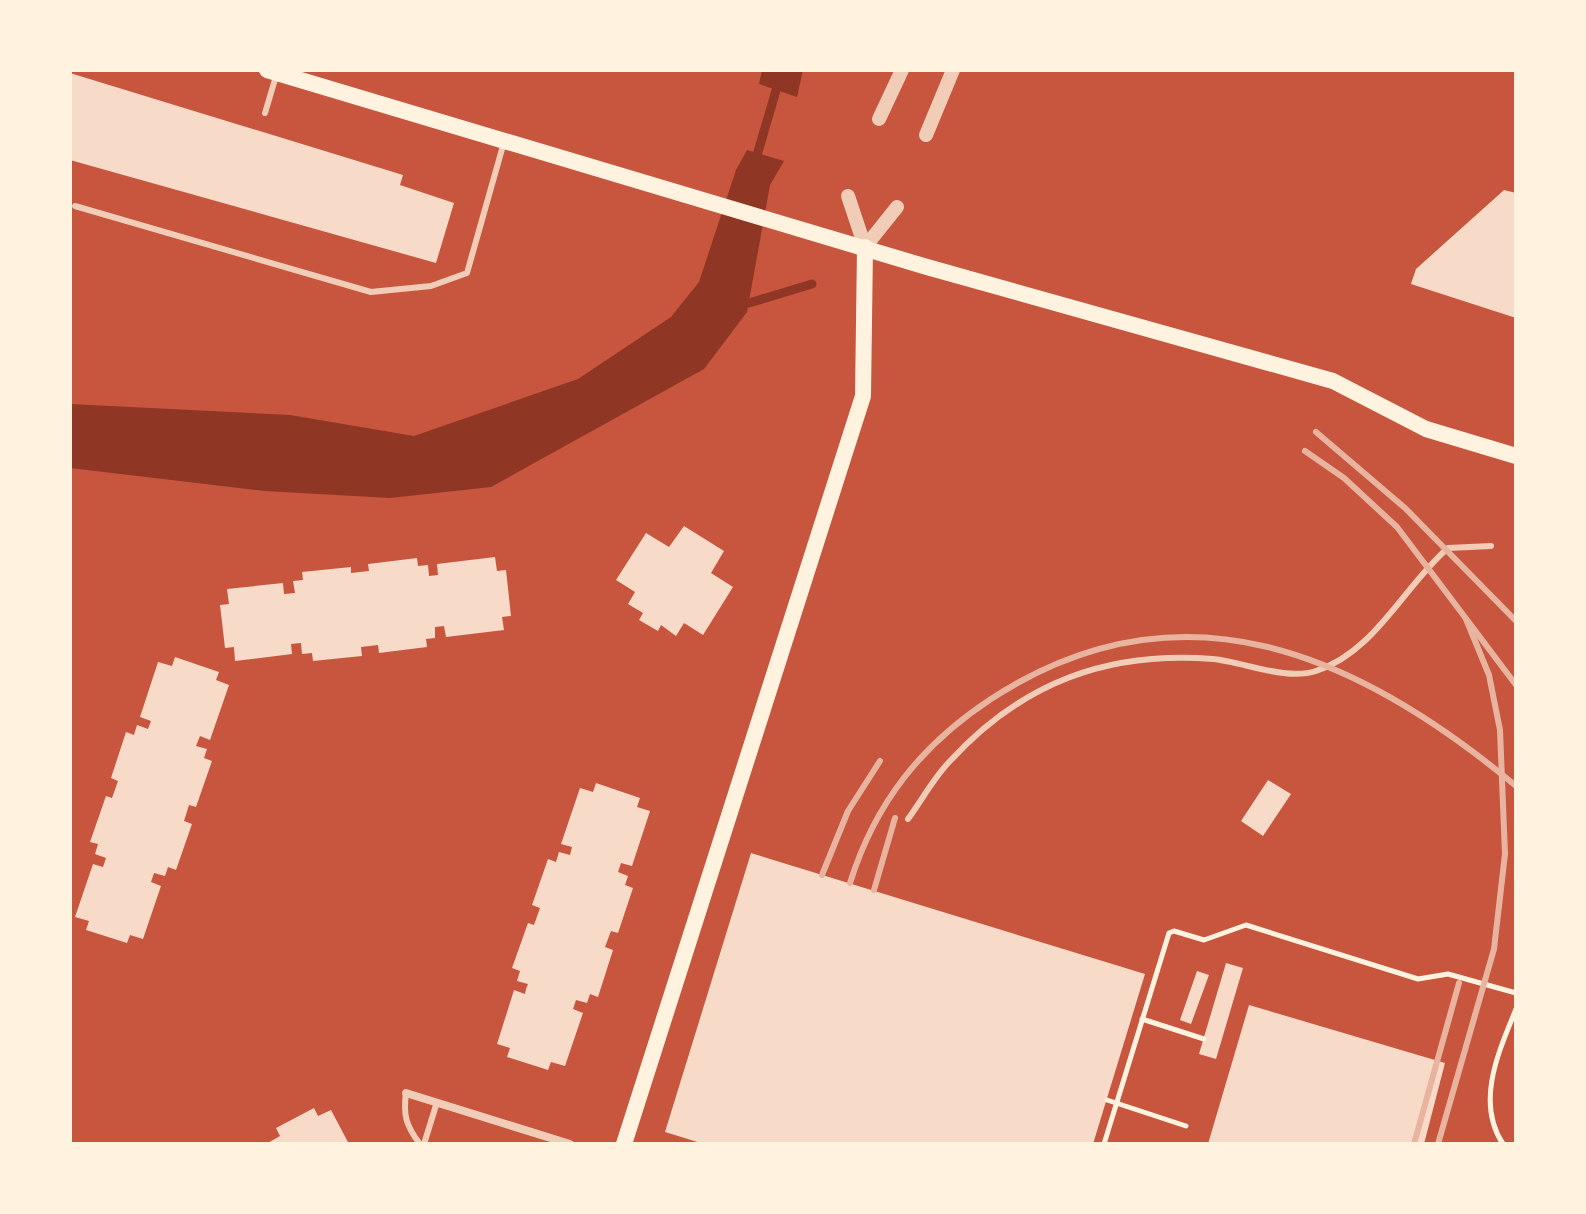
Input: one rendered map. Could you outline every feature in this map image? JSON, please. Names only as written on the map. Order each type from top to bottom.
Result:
[{"type":"main road","points":[[272,71],[504,142],[1333,381],[1426,429],[1516,456]]},
{"type":"main road","points":[[624,1144],[863,396],[865,247]]},
{"type":"street","points":[[879,119],[902,70]]},
{"type":"street","points":[[926,135],[953,70]]},
{"type":"street","points":[[848,196],[865,247]]},
{"type":"street","points":[[865,247],[897,207]]},
{"type":"street","points":[[406,1093],[570,1144]]},
{"type":"lane","points":[[265,113],[272,71]]},
{"type":"lane","points":[[75,206],[371,292],[431,286],[467,273],[504,142]]},
{"type":"lane","points":[[908,819],[949,761],[984,727],[1037,689],[1127,661],[1172,656],[1224,660],[1295,673],[1314,672],[1339,660],[1363,641],[1448,548],[1491,546]]},
{"type":"lane","points":[[406,1093],[403,1112],[408,1129],[422,1144],[437,1102]]},
{"type":"path","points":[[1104,1144],[1169,933],[1174,931],[1204,940],[1246,925],[1418,979],[1448,974],[1516,993]]},
{"type":"path","points":[[1503,1144],[1491,1118],[1489,1092],[1516,1009]]},
{"type":"path","points":[[1142,1019],[1204,1039]]},
{"type":"path","points":[[1107,1100],[1186,1126]]},
{"type":"shaded area","points":[[762,70],[803,70],[797,97],[759,84]]},
{"type":"shaded area","points":[[747,150],[784,161],[770,185],[747,312],[704,369],[491,487],[390,498],[265,491],[70,468],[70,404],[290,415],[414,436],[578,379],[671,317],[699,282],[736,170]]},
{"type":"building","points":[[70,73],[403,175],[400,185],[454,203],[436,263],[70,160]]},
{"type":"building","points":[[1504,190],[1516,193],[1516,318],[1411,284],[1416,269]]},
{"type":"building","points":[[684,526],[724,551],[711,573],[733,587],[703,635],[684,623],[676,636],[661,625],[658,631],[639,620],[643,613],[628,604],[635,592],[616,580],[646,533],[669,547]]},
{"type":"building","points":[[495,557],[497,571],[506,570],[511,616],[502,617],[504,630],[446,637],[444,626],[435,627],[435,638],[426,639],[427,647],[379,653],[378,645],[361,647],[362,656],[313,661],[312,653],[302,654],[301,643],[291,644],[292,654],[235,661],[234,647],[225,648],[220,605],[229,604],[227,589],[283,583],[284,594],[295,593],[293,581],[303,580],[302,572],[351,567],[351,573],[369,571],[368,564],[417,558],[418,566],[428,565],[429,576],[438,575],[437,564]]},
{"type":"building","points":[[175,657],[219,672],[216,680],[229,685],[210,740],[200,736],[196,746],[207,749],[204,758],[212,761],[196,807],[189,805],[184,821],[192,824],[176,870],[168,867],[165,876],[154,873],[151,882],[161,886],[143,939],[130,935],[127,943],[86,930],[89,921],[75,917],[93,864],[103,867],[106,858],[95,854],[98,844],[90,842],[106,796],[112,798],[118,781],[111,778],[126,732],[134,735],[137,725],[148,729],[151,721],[140,717],[158,662],[172,666]]},
{"type":"building","points":[[1268,780],[1291,794],[1263,836],[1241,821]]},
{"type":"building","points":[[596,783],[640,798],[637,807],[650,811],[632,866],[621,863],[618,872],[628,876],[625,885],[633,888],[618,933],[611,931],[605,947],[613,950],[598,997],[590,994],[587,1003],[576,1000],[573,1009],[583,1013],[565,1066],[551,1062],[548,1070],[507,1057],[510,1048],[497,1044],[514,990],[525,994],[528,984],[517,981],[520,971],[512,968],[528,923],[534,925],[540,908],[532,905],[548,859],[556,862],[559,852],[570,855],[572,847],[561,844],[580,788],[593,792]]},
{"type":"building","points":[[751,853],[1145,974],[1093,1144],[704,1144],[665,1132]]},
{"type":"building","points":[[1226,963],[1243,968],[1216,1059],[1199,1054]]},
{"type":"building","points":[[1197,971],[1209,975],[1191,1024],[1180,1020]]},
{"type":"building","points":[[1249,1005],[1445,1063],[1424,1144],[1208,1144]]},
{"type":"building","points":[[314,1108],[318,1116],[331,1110],[349,1144],[266,1144],[280,1136],[276,1128]]},
{"type":"waterway","points":[[755,162],[782,70]]},
{"type":"waterway","points":[[749,303],[812,284]]},
{"type":"railway","points":[[1316,432],[1405,508],[1516,621]]},
{"type":"railway","points":[[1305,451],[1344,478],[1397,527],[1516,685]]},
{"type":"railway","points":[[1438,1144],[1494,949],[1505,854],[1500,730],[1489,675],[1466,619]]},
{"type":"railway","points":[[850,883],[860,854],[887,802],[922,756],[943,736],[991,699],[1062,662],[1131,642],[1199,637],[1266,646],[1331,668],[1394,699],[1456,739],[1516,786]]},
{"type":"railway","points":[[822,875],[848,811],[880,761]]},
{"type":"railway","points":[[874,890],[895,818]]},
{"type":"railway","points":[[1414,1144],[1459,983]]}]
